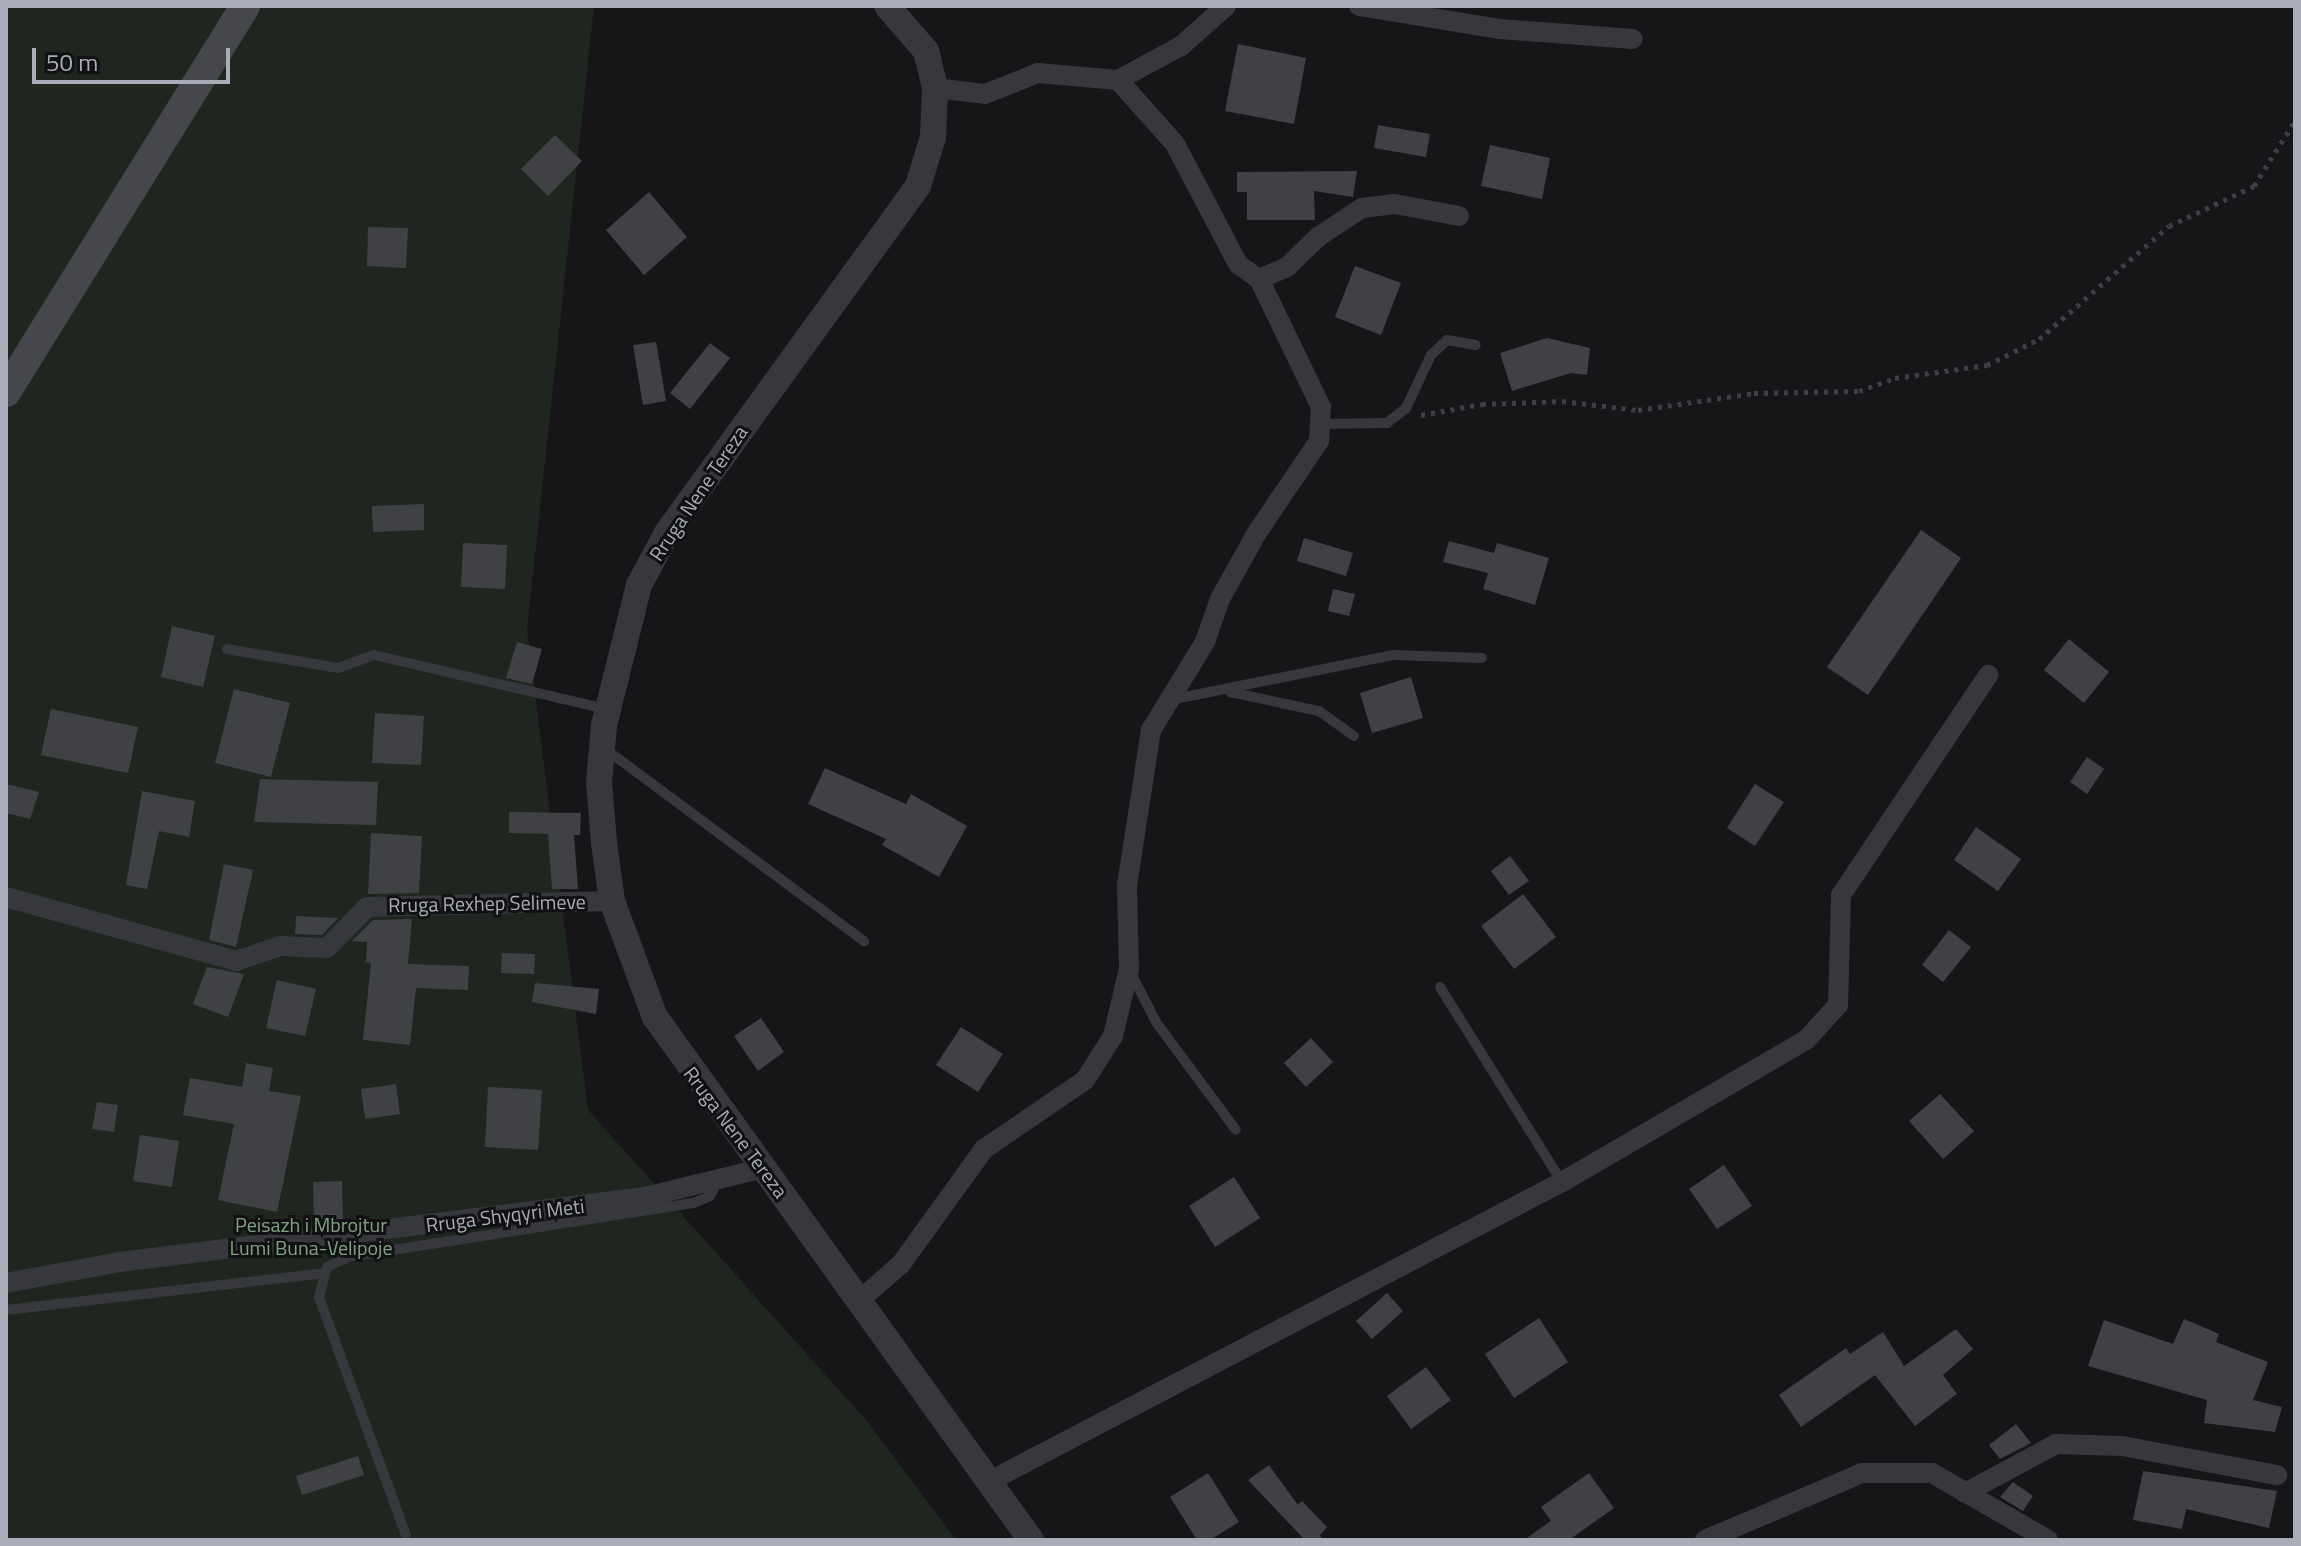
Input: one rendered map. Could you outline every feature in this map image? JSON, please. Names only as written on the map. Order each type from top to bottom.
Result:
[{"type":"main road","points":[[6,392],[245,6]]},
{"type":"street","name":"Rruga Nene Tereza","points":[[887,6],[926,51],[935,88],[933,137],[918,186],[667,533],[631,610],[608,709],[599,782],[612,901],[655,1017],[861,1299],[1031,1540]]},
{"type":"street","points":[[935,88],[985,94],[1038,73],[1118,80],[1181,46],[1226,6]]},
{"type":"street","points":[[1359,6],[1500,29],[1633,39]]},
{"type":"street","points":[[861,1299],[901,1264],[984,1149],[1085,1080],[1113,1036],[1129,969],[1127,885],[1141,762],[1151,730],[1170,700],[1256,534],[1319,441],[1321,407],[1304,363],[1259,279],[1238,264],[1175,144],[1118,80]]},
{"type":"street","points":[[1259,279],[1287,267],[1318,237],[1362,208],[1395,204],[1459,216]]},
{"type":"street","points":[[990,1481],[1562,1182],[1806,1040],[1838,1005],[1841,895],[1988,675]]},
{"type":"street","name":"Rruga Rexhep Selimeve","points":[[6,897],[236,961],[280,946],[327,948],[367,907],[612,901]]},
{"type":"street","name":"Rruga Shyqyri Meti","points":[[6,1283],[119,1262],[717,1183],[764,1168]]},
{"type":"street","points":[[1965,1493],[2056,1444],[2122,1446],[2277,1475]]},
{"type":"street","points":[[1705,1540],[1862,1473],[1932,1473],[2048,1540]]},
{"type":"lane","points":[[1320,424],[1387,423],[1406,408],[1431,355],[1447,340],[1476,345]]},
{"type":"lane","points":[[227,649],[338,668],[374,655],[608,709]]},
{"type":"lane","points":[[1170,700],[1228,692],[1313,667],[1393,655],[1482,658]]},
{"type":"lane","points":[[1228,692],[1319,711],[1354,736]]},
{"type":"lane","points":[[603,747],[864,941]]},
{"type":"lane","points":[[1129,969],[1156,1022],[1236,1130]]},
{"type":"lane","points":[[1440,987],[1562,1182]]},
{"type":"lane","points":[[6,1310],[324,1273],[348,1257],[693,1203],[709,1197],[717,1183]]},
{"type":"lane","points":[[324,1273],[319,1297],[406,1535]]},
{"type":"path","points":[[1406,408],[1427,419],[1482,404],[1562,401],[1638,410],[1754,393],[1859,391],[1895,378],[1987,365],[2039,339],[2169,226],[2254,186],[2295,121]]},
{"type":"green space","name":"Peisazh i Mbrojtur Lumi Buna-Velipoje","points":[[6,6],[594,6],[527,630],[588,1110],[866,1420],[956,1540],[6,1540]]},
{"type":"building","points":[[1238,44],[1306,58],[1294,124],[1225,111]]},
{"type":"building","points":[[1378,125],[1430,134],[1426,157],[1374,148]]},
{"type":"building","points":[[555,135],[582,161],[548,196],[521,169]]},
{"type":"building","points":[[1490,145],[1550,158],[1542,199],[1481,186]]},
{"type":"building","points":[[1357,171],[1353,197],[1314,191],[1315,220],[1247,220],[1247,192],[1237,192],[1237,172]]},
{"type":"building","points":[[649,192],[687,237],[644,275],[606,230]]},
{"type":"building","points":[[368,227],[408,228],[406,268],[367,266]]},
{"type":"building","points":[[1355,266],[1401,283],[1381,335],[1335,317]]},
{"type":"building","points":[[1547,338],[1590,348],[1587,375],[1571,373],[1512,391],[1500,353]]},
{"type":"building","points":[[656,342],[666,401],[643,405],[633,345]]},
{"type":"building","points":[[710,343],[730,358],[690,409],[670,393]]},
{"type":"building","points":[[424,504],[424,530],[373,532],[372,506]]},
{"type":"building","points":[[1921,530],[1961,558],[1868,695],[1827,667]]},
{"type":"building","points":[[1304,538],[1353,553],[1346,576],[1297,561]]},
{"type":"building","points":[[1449,541],[1494,553],[1497,543],[1549,558],[1535,605],[1483,589],[1488,573],[1443,562]]},
{"type":"building","points":[[463,543],[507,545],[505,589],[461,587]]},
{"type":"building","points":[[1333,589],[1355,594],[1349,616],[1328,611]]},
{"type":"building","points":[[172,626],[215,636],[203,687],[161,677]]},
{"type":"building","points":[[2069,639],[2109,672],[2084,703],[2044,670]]},
{"type":"building","points":[[517,642],[542,649],[532,684],[506,678]]},
{"type":"building","points":[[1411,677],[1423,718],[1372,733],[1360,693]]},
{"type":"building","points":[[234,689],[290,703],[271,777],[215,763]]},
{"type":"building","points":[[51,709],[138,727],[128,773],[41,755]]},
{"type":"building","points":[[375,713],[424,716],[421,765],[372,763]]},
{"type":"building","points":[[2087,757],[2104,769],[2087,794],[2070,782]]},
{"type":"building","points":[[825,768],[906,804],[911,794],[967,826],[939,877],[882,845],[886,839],[808,804]]},
{"type":"building","points":[[260,779],[378,782],[376,825],[254,822]]},
{"type":"building","points":[[6,784],[39,792],[30,819],[6,813]]},
{"type":"building","points":[[1755,784],[1784,802],[1755,846],[1727,828]]},
{"type":"building","points":[[142,791],[195,801],[189,837],[159,831],[147,889],[126,885]]},
{"type":"building","points":[[509,812],[581,813],[580,835],[574,835],[578,889],[552,889],[548,834],[509,833]]},
{"type":"building","points":[[1976,827],[2021,859],[1998,891],[1954,860]]},
{"type":"building","points":[[371,833],[422,836],[419,893],[368,894]]},
{"type":"building","points":[[1510,856],[1529,881],[1509,895],[1491,871]]},
{"type":"building","points":[[224,864],[253,870],[236,947],[209,940]]},
{"type":"building","points":[[1523,894],[1556,937],[1514,969],[1481,926]]},
{"type":"building","points":[[296,916],[338,918],[322,935],[295,934]]},
{"type":"building","points":[[412,919],[408,964],[469,966],[468,990],[416,988],[410,1045],[363,1040],[371,963],[366,962],[367,942],[352,941],[373,920]]},
{"type":"building","points":[[1949,930],[1971,947],[1943,982],[1922,965]]},
{"type":"building","points":[[502,953],[535,954],[534,974],[501,973]]},
{"type":"building","points":[[207,967],[244,974],[228,1017],[193,1004]]},
{"type":"building","points":[[277,980],[316,989],[305,1036],[266,1028]]},
{"type":"building","points":[[535,983],[599,989],[596,1014],[532,1002]]},
{"type":"building","points":[[761,1018],[784,1052],[758,1071],[734,1036]]},
{"type":"building","points":[[961,1027],[1003,1054],[978,1092],[936,1065]]},
{"type":"building","points":[[1311,1038],[1333,1062],[1306,1087],[1284,1063]]},
{"type":"building","points":[[246,1063],[273,1068],[269,1091],[301,1096],[277,1212],[218,1200],[234,1124],[183,1115],[190,1078],[242,1087]]},
{"type":"building","points":[[396,1084],[400,1114],[365,1119],[361,1089]]},
{"type":"building","points":[[488,1087],[542,1090],[538,1150],[485,1147]]},
{"type":"building","points":[[1940,1094],[1974,1131],[1943,1159],[1909,1121]]},
{"type":"building","points":[[97,1102],[118,1105],[114,1132],[92,1129]]},
{"type":"building","points":[[140,1135],[179,1141],[172,1187],[133,1181]]},
{"type":"building","points":[[1724,1165],[1752,1206],[1717,1229],[1689,1189]]},
{"type":"building","points":[[1234,1177],[1260,1218],[1215,1247],[1189,1206]]},
{"type":"building","points":[[342,1181],[343,1221],[314,1223],[313,1182]]},
{"type":"building","points":[[1387,1293],[1403,1311],[1372,1339],[1356,1321]]},
{"type":"building","points":[[1539,1318],[1568,1362],[1514,1398],[1485,1354]]},
{"type":"building","points":[[2184,1319],[2219,1334],[2216,1342],[2268,1362],[2253,1400],[2282,1407],[2275,1432],[2204,1423],[2207,1400],[2088,1366],[2104,1320],[2173,1344]]},
{"type":"building","points":[[1956,1329],[1973,1349],[1943,1375],[1957,1394],[1915,1426],[1875,1375],[1801,1427],[1779,1395],[1846,1348],[1850,1354],[1883,1332],[1904,1366]]},
{"type":"building","points":[[1426,1367],[1451,1400],[1411,1429],[1387,1396]]},
{"type":"building","points":[[2016,1424],[2031,1443],[2000,1459],[1989,1445]]},
{"type":"building","points":[[358,1456],[364,1475],[302,1495],[296,1476]]},
{"type":"building","points":[[1269,1465],[1298,1505],[1302,1501],[1327,1527],[1320,1535],[1323,1540],[1305,1540],[1248,1480]]},
{"type":"building","points":[[2143,1471],[2277,1491],[2269,1528],[2186,1509],[2182,1529],[2133,1520]]},
{"type":"building","points":[[1208,1473],[1239,1522],[1210,1540],[1197,1540],[1170,1497]]},
{"type":"building","points":[[1589,1473],[1614,1508],[1569,1540],[1524,1540],[1551,1521],[1541,1507]]},
{"type":"building","points":[[2013,1482],[2033,1496],[2023,1511],[2000,1497]]}]
